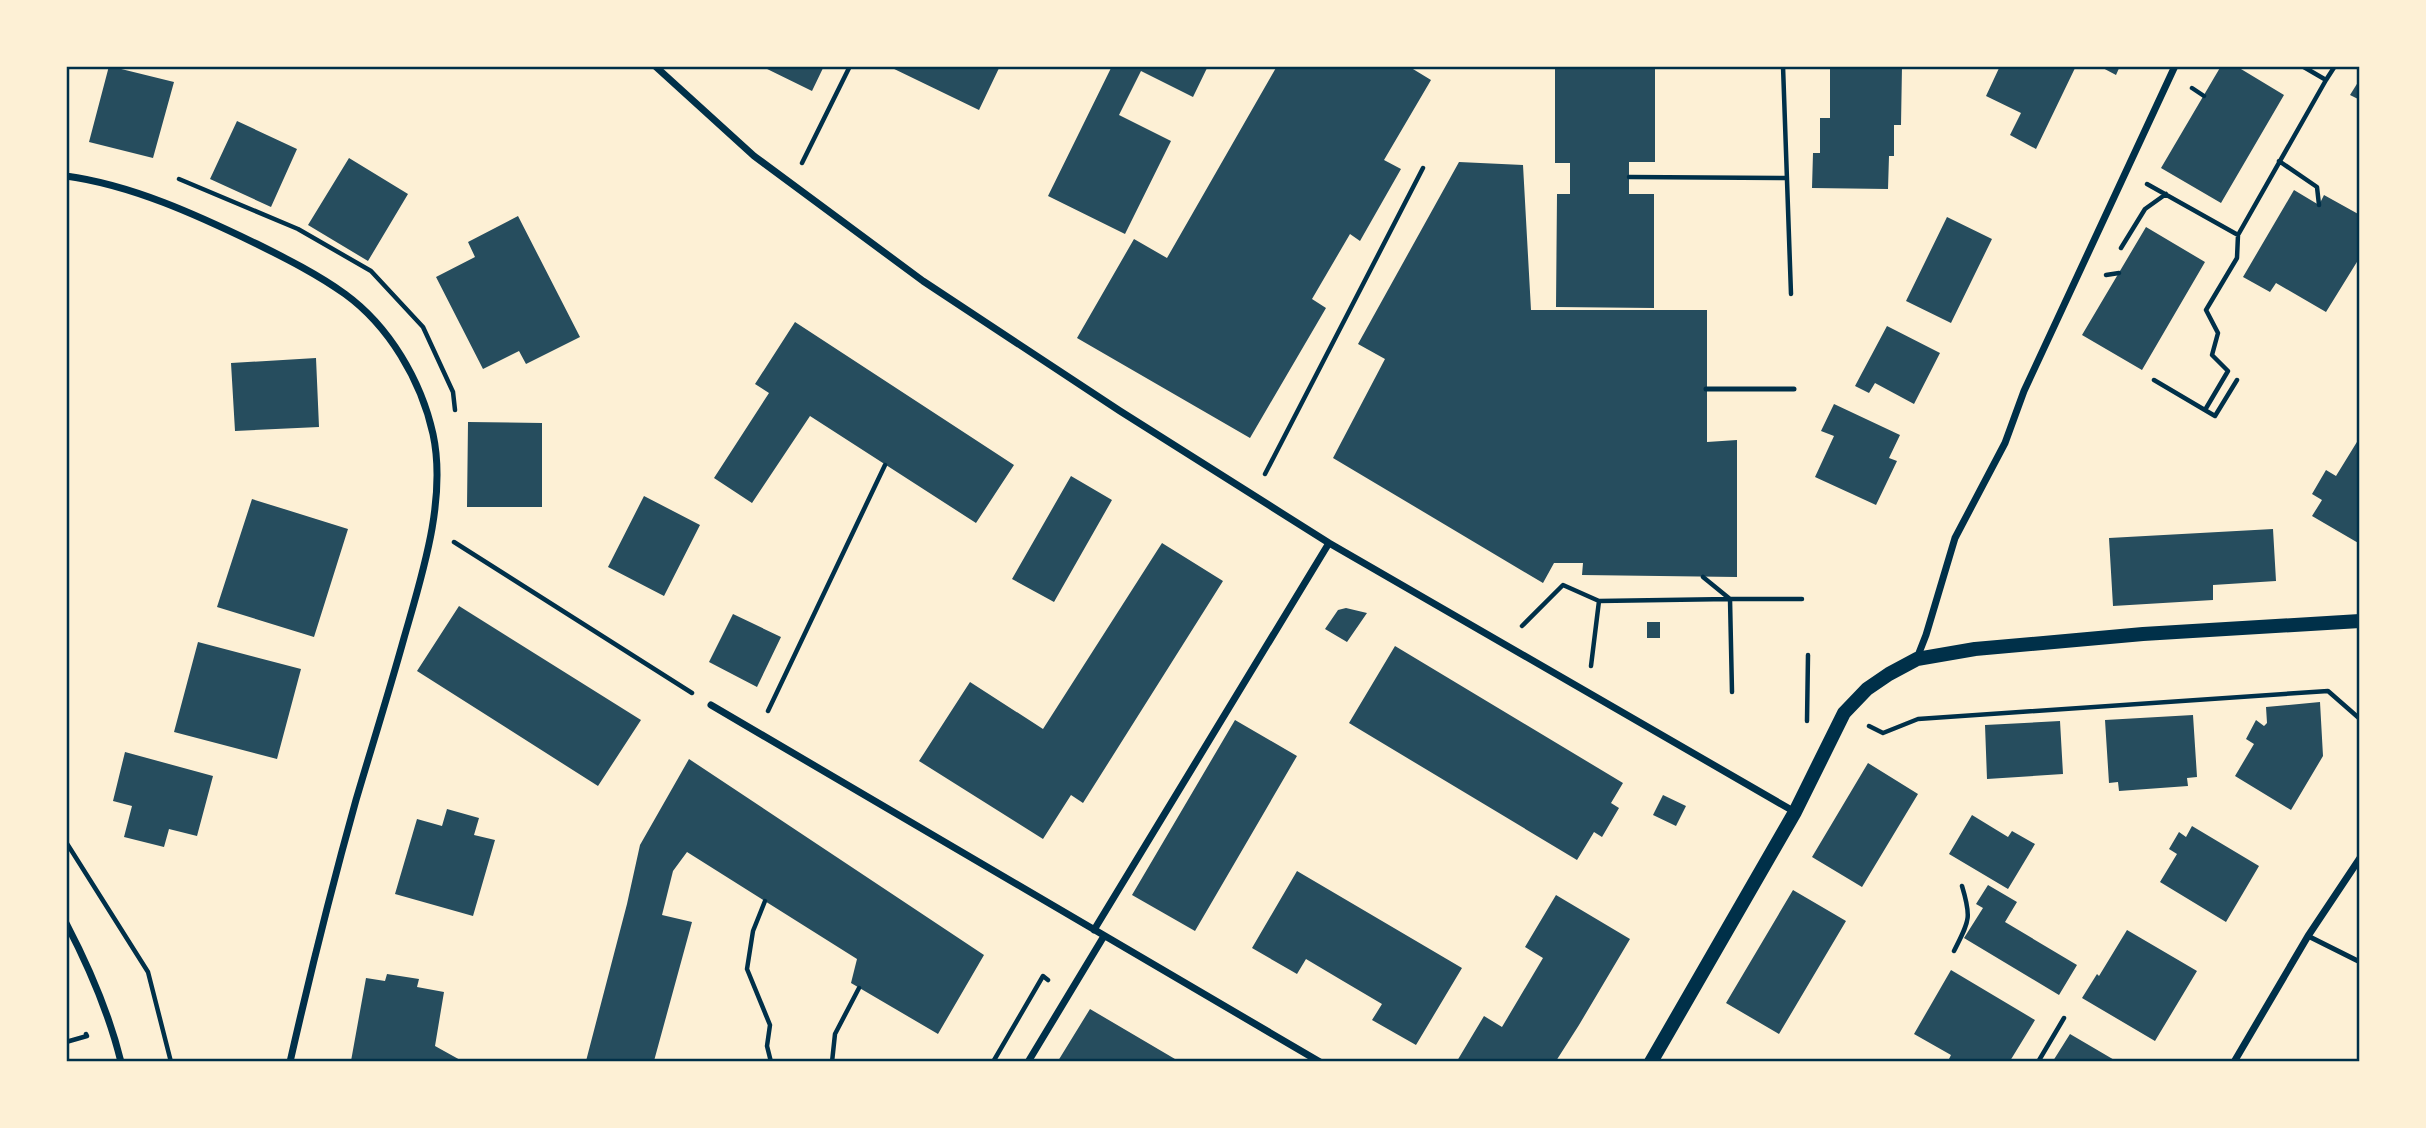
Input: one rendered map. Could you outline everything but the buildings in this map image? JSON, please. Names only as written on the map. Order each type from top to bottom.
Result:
[{"type":"main road","points":[[1651,1062],[1795,812],[1844,713],[1867,689],[1917,659],[1975,649],[2130,635],[2360,621]]},
{"type":"street","points":[[655,66],[754,156],[923,281],[1329,543],[1795,812]]},
{"type":"street","points":[[1917,659],[1955,538],[2005,443],[2024,391],[2175,66]]},
{"type":"street","points":[[66,176],[143,195],[237,234],[296,263],[346,295],[386,332],[415,381],[433,434],[436,481],[433,528],[417,593],[355,803],[290,1062]]},
{"type":"street","points":[[1094,930],[1329,543]]},
{"type":"street","points":[[711,705],[1320,1062]]},
{"type":"street","points":[[2234,1062],[2308,936],[2360,858]]},
{"type":"street","points":[[66,923],[84,957],[121,1062]]},
{"type":"street","points":[[1028,1062],[1104,936]]},
{"type":"lane","points":[[1706,388],[1794,389]]},
{"type":"lane","points":[[2308,936],[2360,962]]},
{"type":"path","points":[[811,144],[850,66]]},
{"type":"path","points":[[1783,66],[1791,294]]},
{"type":"path","points":[[2302,66],[2326,80]]},
{"type":"path","points":[[2204,410],[2228,371],[2212,355],[2218,332],[2206,310],[2237,258],[2238,235],[2335,66]]},
{"type":"path","points":[[2279,161],[2317,187],[2319,205]]},
{"type":"path","points":[[1253,496],[1423,168]]},
{"type":"path","points":[[175,177],[298,229],[371,271],[423,327],[453,392],[456,416]]},
{"type":"path","points":[[1629,177],[1787,178]]},
{"type":"path","points":[[2143,182],[2238,235]]},
{"type":"path","points":[[2118,254],[2145,209],[2166,194]]},
{"type":"path","points":[[2104,276],[2111,265]]},
{"type":"path","points":[[2154,380],[2215,416],[2237,380]]},
{"type":"path","points":[[758,733],[885,465]]},
{"type":"path","points":[[448,553],[452,540],[711,705]]},
{"type":"path","points":[[1703,577],[1730,600],[1732,692]]},
{"type":"path","points":[[1504,644],[1563,585],[1599,601],[1802,600]]},
{"type":"path","points":[[1588,692],[1599,601]]},
{"type":"path","points":[[1844,713],[1883,733],[1918,719],[2328,691],[2360,719]]},
{"type":"path","points":[[66,842],[148,972],[171,1062]]},
{"type":"path","points":[[1954,951],[1968,923],[1970,911],[1962,886]]},
{"type":"path","points":[[765,901],[753,931],[747,969],[770,1026],[767,1046],[771,1062]]},
{"type":"path","points":[[832,1062],[835,1034],[859,988]]},
{"type":"path","points":[[2038,1062],[2064,1018]]},
{"type":"path","points":[[66,1042],[87,1037],[84,1028]]}]
